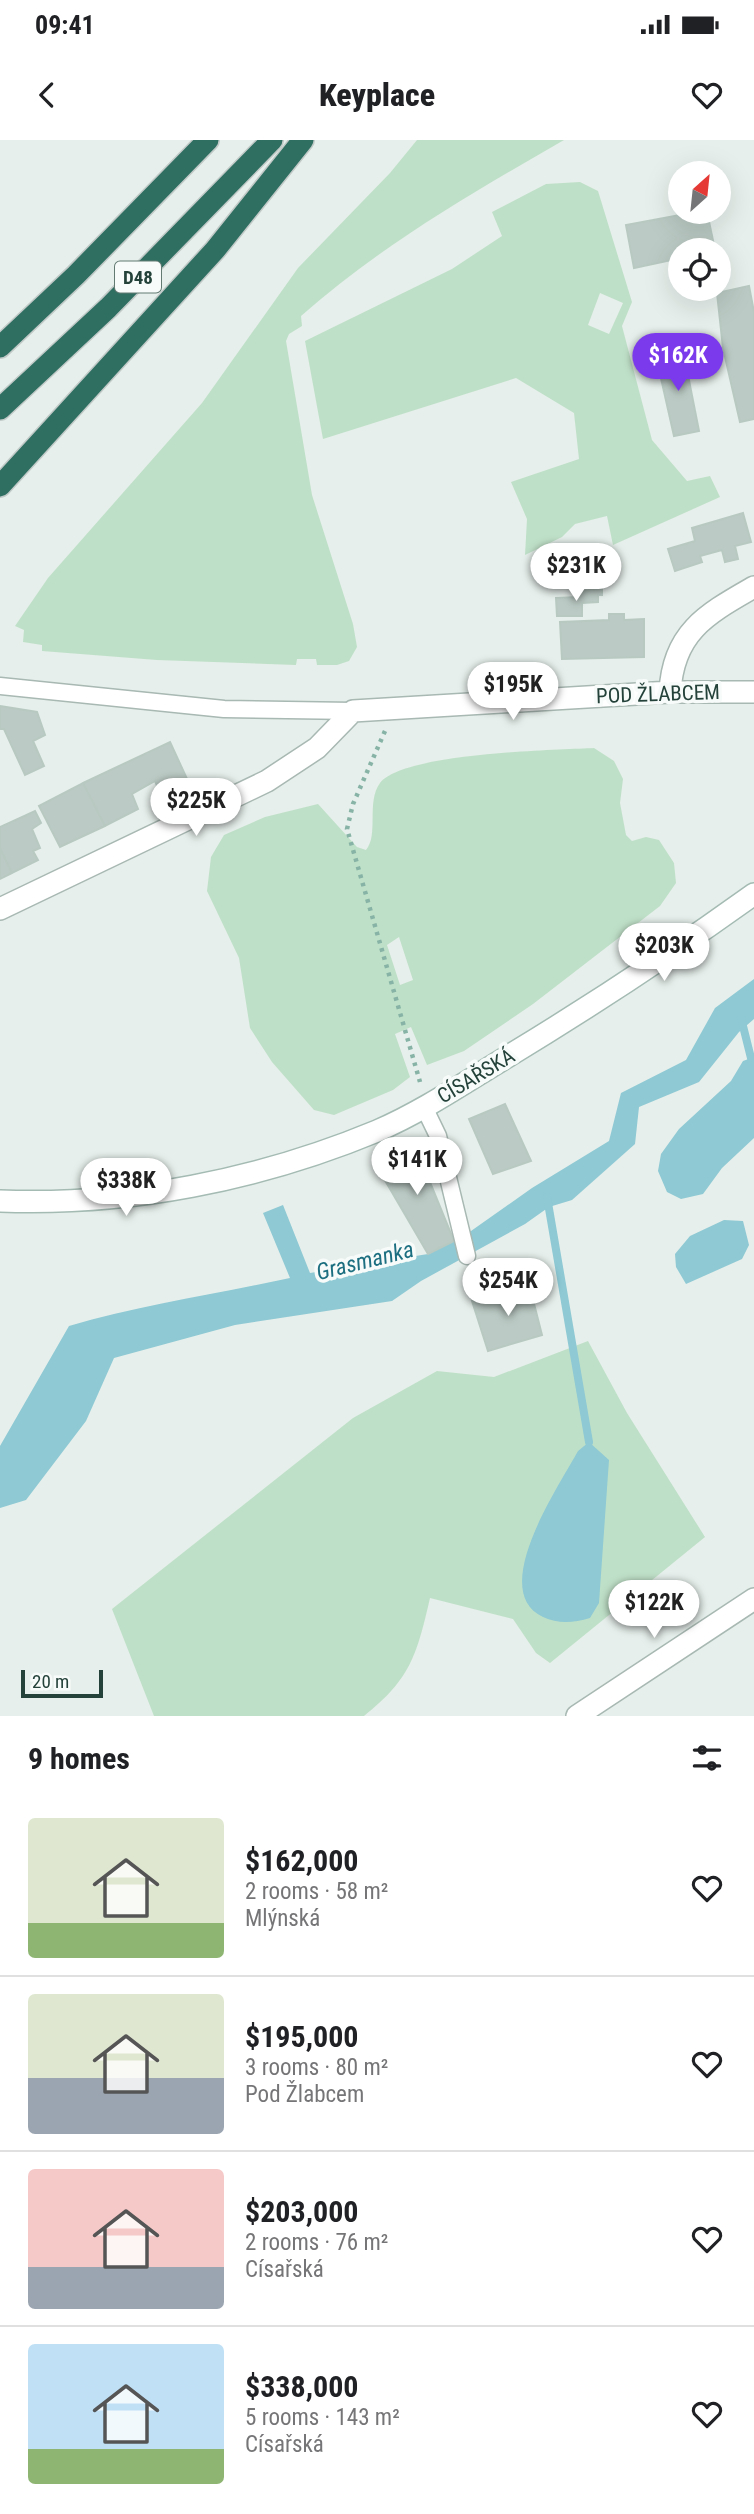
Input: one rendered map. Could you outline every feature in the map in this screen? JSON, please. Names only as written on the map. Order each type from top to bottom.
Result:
[{"type":"highway","name":"D48","points":[[0,347],[76,275],[208,140]]},
{"type":"highway","name":"D48","points":[[0,409],[108,307],[272,140]]},
{"type":"highway","points":[[0,486],[215,250],[303,140]]},
{"type":"street","points":[[670,692],[671,666],[694,628],[714,610],[754,587]]},
{"type":"street","name":"POD ŽLABCEM","points":[[353,711],[670,692],[754,692]]},
{"type":"street","points":[[0,909],[267,781],[317,748],[353,711]]},
{"type":"street","name":"CÍSAŘSKÁ","points":[[0,1201],[47,1203],[117,1198],[257,1172],[377,1131],[424,1107],[670,954],[754,894]]},
{"type":"street","points":[[577,1716],[754,1599]]},
{"type":"lane","points":[[0,686],[224,709],[353,711]]},
{"type":"lane","points":[[424,1107],[438,1136],[467,1256]]},
{"type":"path","points":[[392,709],[377,755],[352,804],[347,829],[361,870],[384,964],[415,1057],[424,1107]]},
{"type":"green space","points":[[417,140],[564,140],[461,201],[362,266],[301,316],[302,326],[289,334],[286,341],[312,495],[353,624],[357,647],[349,661],[337,665],[317,665],[316,659],[297,659],[296,665],[157,660],[42,651],[42,645],[23,642],[24,630],[15,626],[48,578],[202,403],[298,268],[390,173]]},
{"type":"green space","points":[[580,182],[598,191],[632,302],[622,326],[652,440],[687,481],[710,476],[720,497],[613,545],[607,516],[575,524],[562,537],[525,555],[527,519],[511,482],[579,459],[574,413],[516,378],[323,439],[305,341],[452,269],[502,236],[492,212],[546,184]],"holes":[[[600,293],[623,303],[609,334],[588,325]]]},
{"type":"green space","points":[[594,748],[614,761],[623,779],[620,803],[626,835],[632,841],[646,837],[659,840],[674,863],[676,883],[660,906],[533,1004],[464,1051],[427,1065],[411,1027],[395,1034],[410,1077],[393,1090],[334,1115],[314,1110],[272,1062],[250,1028],[239,958],[207,891],[211,857],[224,835],[265,817],[318,804],[357,847],[366,850],[372,836],[376,791],[380,783],[394,773],[447,759]],"holes":[[[399,937],[413,980],[400,985],[387,945]]]},
{"type":"green space","points":[[588,1341],[627,1413],[705,1537],[550,1663],[536,1653],[513,1619],[430,1598],[421,1635],[410,1664],[392,1690],[364,1716],[154,1716],[112,1609],[353,1418],[437,1371],[494,1377]]},
{"type":"water","points":[[754,979],[754,1019],[739,1032],[699,1082],[639,1107],[635,1144],[572,1200],[549,1207],[525,1224],[421,1281],[392,1301],[235,1325],[114,1358],[86,1421],[26,1500],[0,1508],[0,1446],[69,1326],[151,1306],[290,1278],[263,1213],[283,1205],[310,1273],[428,1254],[471,1231],[532,1188],[609,1141],[621,1093],[686,1060],[715,1008]]},
{"type":"water","points":[[754,1057],[754,1138],[722,1168],[703,1194],[681,1199],[667,1192],[658,1171],[661,1154],[679,1129],[731,1081],[743,1061]]},
{"type":"water","points":[[724,1220],[743,1221],[749,1245],[742,1259],[686,1284],[676,1267],[675,1254],[690,1236]]},
{"type":"water","points":[[589,1442],[609,1460],[599,1603],[590,1618],[572,1622],[554,1621],[543,1617],[528,1604],[522,1585],[524,1562],[532,1537],[557,1488],[578,1451]]},
{"type":"building","points":[[668,217],[668,224],[710,224],[712,238],[668,238],[668,261],[634,268],[626,225]]},
{"type":"building","points":[[749,286],[754,312],[754,419],[740,422],[723,348],[718,301],[731,301],[731,290]]},
{"type":"building","points":[[683,350],[699,431],[674,436],[656,356]]},
{"type":"building","points":[[743,513],[751,542],[735,546],[738,559],[725,562],[722,550],[700,556],[702,562],[675,571],[668,549],[695,541],[692,528]]},
{"type":"building","points":[[602,589],[598,602],[582,603],[582,616],[557,616],[556,598],[580,597],[579,591]]},
{"type":"building","points":[[609,614],[624,614],[624,620],[644,619],[644,657],[562,659],[560,622],[609,620]]},
{"type":"building","points":[[0,706],[37,712],[45,735],[33,741],[44,766],[25,775],[4,729],[0,729]]},
{"type":"building","points":[[170,742],[188,781],[161,796],[155,781],[132,794],[138,809],[105,826],[83,783]]},
{"type":"building","points":[[83,783],[105,826],[60,847],[39,806]]},
{"type":"building","points":[[35,811],[41,823],[32,829],[40,848],[33,851],[38,860],[12,873],[0,848],[0,827]]},
{"type":"building","points":[[0,848],[12,873],[0,879]]},
{"type":"building","points":[[505,1104],[531,1161],[493,1174],[469,1119]]},
{"type":"building","points":[[421,1144],[432,1166],[425,1170],[454,1241],[428,1254],[376,1165]]},
{"type":"building","points":[[529,1284],[542,1335],[488,1351],[472,1301]]},
{"type":"waterway","points":[[741,1018],[752,1062]]},
{"type":"waterway","points":[[547,1197],[589,1442]]},
{"type":"water label","name":"Grasmanka","points":[[365,1261]]}]
